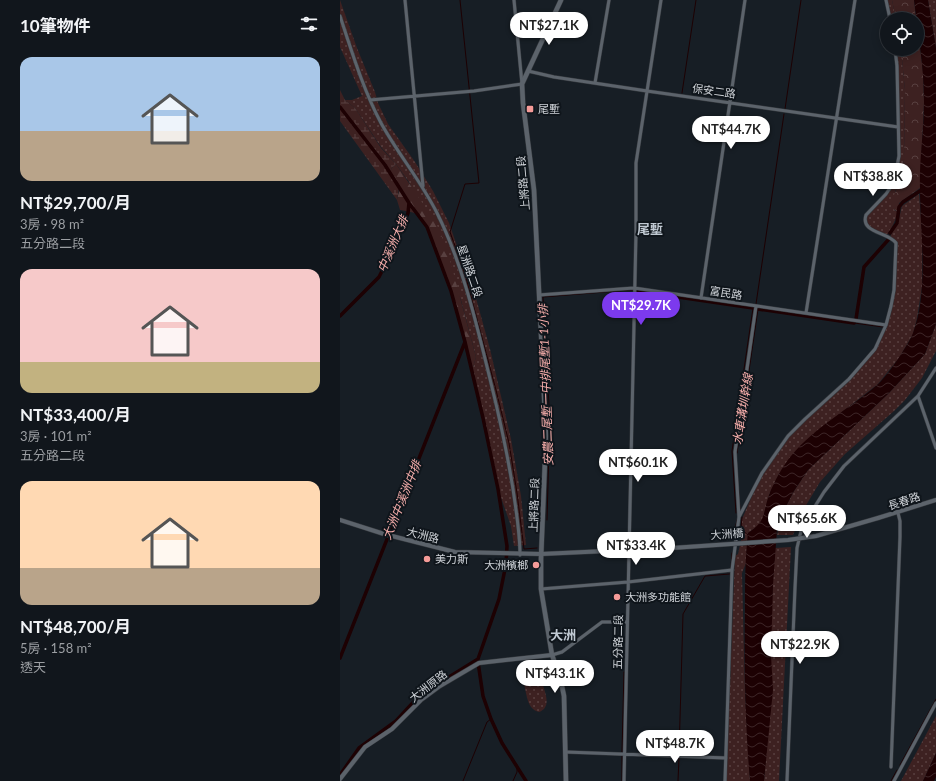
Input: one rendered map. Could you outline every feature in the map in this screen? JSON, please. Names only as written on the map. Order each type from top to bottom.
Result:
[{"type":"main road","points":[[522,84],[560,0]]},
{"type":"main road","name":"上將路二段","points":[[522,84],[534,190],[546,435],[541,589],[552,655],[560,677],[564,696],[566,781]]},
{"type":"street","points":[[405,0],[423,188]]},
{"type":"street","points":[[370,100],[474,91],[522,84],[514,0]]},
{"type":"street","points":[[596,83],[609,0]]},
{"type":"street","name":"五分路二段","points":[[624,781],[636,162],[661,0]]},
{"type":"street","points":[[701,298],[745,0]]},
{"type":"street","points":[[806,313],[855,0]]},
{"type":"street","points":[[886,0],[889,12]]},
{"type":"street","name":"星洲路二段","points":[[340,16],[359,74],[370,100],[381,123],[423,188],[449,238],[469,293],[498,408],[508,458],[517,513],[520,555]]},
{"type":"street","points":[[739,517],[762,473],[788,436],[849,379],[875,349],[886,325],[894,290],[896,243],[888,236],[866,226],[864,220],[866,215],[886,194],[894,182],[899,156],[896,56]]},
{"type":"street","name":"保安二路","points":[[528,71],[596,83],[898,127]]},
{"type":"street","name":"富民路","points":[[539,295],[634,288],[886,325]]},
{"type":"street","points":[[725,781],[732,570],[739,517],[735,452],[756,306]]},
{"type":"street","points":[[788,781],[797,548],[802,527],[824,492],[844,466],[918,396],[936,368]]},
{"type":"street","points":[[918,396],[936,448]]},
{"type":"street","name":"長春路","points":[[878,518],[936,500]]},
{"type":"street","points":[[891,767],[900,537],[900,521],[898,513]]},
{"type":"street","name":"大洲橋","points":[[629,550],[788,540],[816,536],[878,518]]},
{"type":"street","name":"大洲路","points":[[340,520],[384,534],[455,552],[520,555]]},
{"type":"street","points":[[520,555],[629,550]]},
{"type":"street","points":[[541,589],[628,582],[732,570]]},
{"type":"street","points":[[552,655],[562,652],[602,622],[627,622]]},
{"type":"street","name":"大洲原路","points":[[340,779],[365,747],[392,729],[422,700],[440,686],[471,667],[479,663],[552,655]]},
{"type":"street","points":[[894,781],[936,703]]},
{"type":"street","points":[[566,752],[726,758]]},
{"type":"green space","points":[[340,0],[378,103],[388,124],[415,162],[433,191],[449,223],[457,246],[468,269],[490,349],[511,439],[521,496],[526,545],[514,546],[511,526],[498,489],[472,371],[476,357],[461,300],[409,182],[381,147],[355,108],[345,100],[352,100],[362,96],[340,47]]},
{"type":"green space","points":[[886,0],[892,0],[895,12],[889,12]]},
{"type":"green space","points":[[892,0],[914,0],[915,12],[895,12]]},
{"type":"green space","points":[[928,0],[936,0],[936,48]]},
{"type":"green space","points":[[895,56],[902,56],[905,90],[904,159],[903,172],[895,192],[894,210],[898,212],[887,235],[866,226],[866,215],[894,182],[899,156]]},
{"type":"green space","points":[[902,56],[921,56],[924,102],[920,188],[899,203],[898,212],[892,208],[891,203],[903,172],[905,90]]},
{"type":"green space","points":[[340,90],[345,100],[355,108],[381,148],[396,164],[391,169],[398,184],[397,200],[340,121]]},
{"type":"green space","points":[[396,164],[436,223],[447,249],[476,357],[472,371],[451,291],[427,227],[422,218],[416,214],[400,210],[397,200],[399,191],[391,169]]},
{"type":"green space","points":[[919,194],[922,231],[922,287],[913,334],[899,358],[878,384],[828,423],[779,474],[769,495],[763,519],[758,526],[748,533],[746,563],[742,573],[745,693],[750,781],[726,781],[735,556],[738,554],[743,532],[741,531],[742,519],[762,473],[788,436],[849,379],[875,349],[886,325],[891,306],[896,243],[890,237],[899,219],[902,206]]},
{"type":"green space","points":[[936,324],[936,351],[922,378],[905,400],[845,454],[820,482],[805,507],[793,535],[777,535],[783,512],[794,491],[808,470],[889,393],[925,354]]},
{"type":"green space","points":[[791,547],[779,781],[764,781],[775,548]]},
{"type":"green space","points":[[533,674],[541,679],[547,702],[543,710],[539,712],[530,705],[524,684],[528,677]]},
{"type":"green space","points":[[936,716],[936,753],[923,781],[901,781]]},
{"type":"water","points":[[914,0],[928,0],[936,48],[936,324],[925,354],[889,393],[808,470],[794,491],[783,512],[777,530],[773,585],[771,655],[773,690],[764,781],[750,781],[745,674],[745,581],[748,533],[761,521],[773,485],[791,456],[811,436],[866,394],[883,379],[908,343],[913,333],[918,316],[922,280],[920,178],[924,102],[921,56],[924,56],[924,12],[916,12]]},
{"type":"water","points":[[936,753],[936,777],[934,781],[923,781]]},
{"type":"waterway","points":[[460,0],[479,183],[465,184],[450,232],[465,274],[509,443],[524,549],[537,548]]},
{"type":"waterway","points":[[682,93],[696,0]]},
{"type":"waterway","points":[[785,109],[801,0]]},
{"type":"waterway","points":[[340,107],[385,165],[409,203],[427,227],[451,291],[465,342],[498,489],[507,546],[506,564],[499,599],[478,659],[420,695],[396,721],[359,748],[340,775]]},
{"type":"waterway","name":"水車溝圳幹線","points":[[756,304],[784,114]]},
{"type":"waterway","points":[[890,233],[897,223],[899,207],[903,202],[923,189]]},
{"type":"waterway","name":"中溪洲大排","points":[[340,316],[379,277],[395,245],[408,213],[409,203]]},
{"type":"waterway","points":[[856,319],[864,267],[889,239]]},
{"type":"waterway","name":"安農二尾塹一中排尾塹1-1小排","points":[[547,520],[549,448],[551,442],[543,297],[630,290],[637,291]]},
{"type":"waterway","points":[[637,291],[753,308]]},
{"type":"waterway","points":[[736,513],[732,451],[753,308]]},
{"type":"waterway","name":"水車溝圳幹線","points":[[737,453],[758,309]]},
{"type":"waterway","points":[[758,309],[854,323]]},
{"type":"waterway","points":[[854,323],[883,327]]},
{"type":"waterway","name":"大洲中溪洲中排","points":[[340,658],[465,342]]},
{"type":"waterway","name":"水車溝圳幹線","points":[[738,480],[740,510]]},
{"type":"waterway","name":"水車溝圳幹線","points":[[741,528],[742,517]]},
{"type":"waterway","points":[[734,535],[737,520]]},
{"type":"waterway","name":"水車溝圳幹線","points":[[743,531],[748,535]]},
{"type":"waterway","points":[[731,568],[732,553]]},
{"type":"waterway","points":[[679,754],[683,614],[705,576],[730,574]]},
{"type":"waterway","points":[[478,662],[483,696],[491,719],[502,743],[526,781]]},
{"type":"waterway","points":[[622,752],[624,672]]},
{"type":"waterway","points":[[900,765],[936,699]]},
{"type":"waterway","points":[[463,781],[487,722],[491,719]]},
{"type":"waterway","points":[[622,756],[622,781]]},
{"type":"waterway","points":[[678,781],[679,758]]},
{"type":"waterway","points":[[513,781],[517,772],[517,765]]},
{"type":"waterway","points":[[891,781],[897,770]]},
{"type":"place","name":"尾塹","points":[[530,109]]},
{"type":"place","name":"美力斯","points":[[427,559]]},
{"type":"place","name":"大洲檳榔","points":[[536,565]]},
{"type":"place","name":"大洲多功能館","points":[[617,597]]},
{"type":"district","name":"尾塹","points":[[650,229]]},
{"type":"district","name":"大洲","points":[[563,635]]}]
